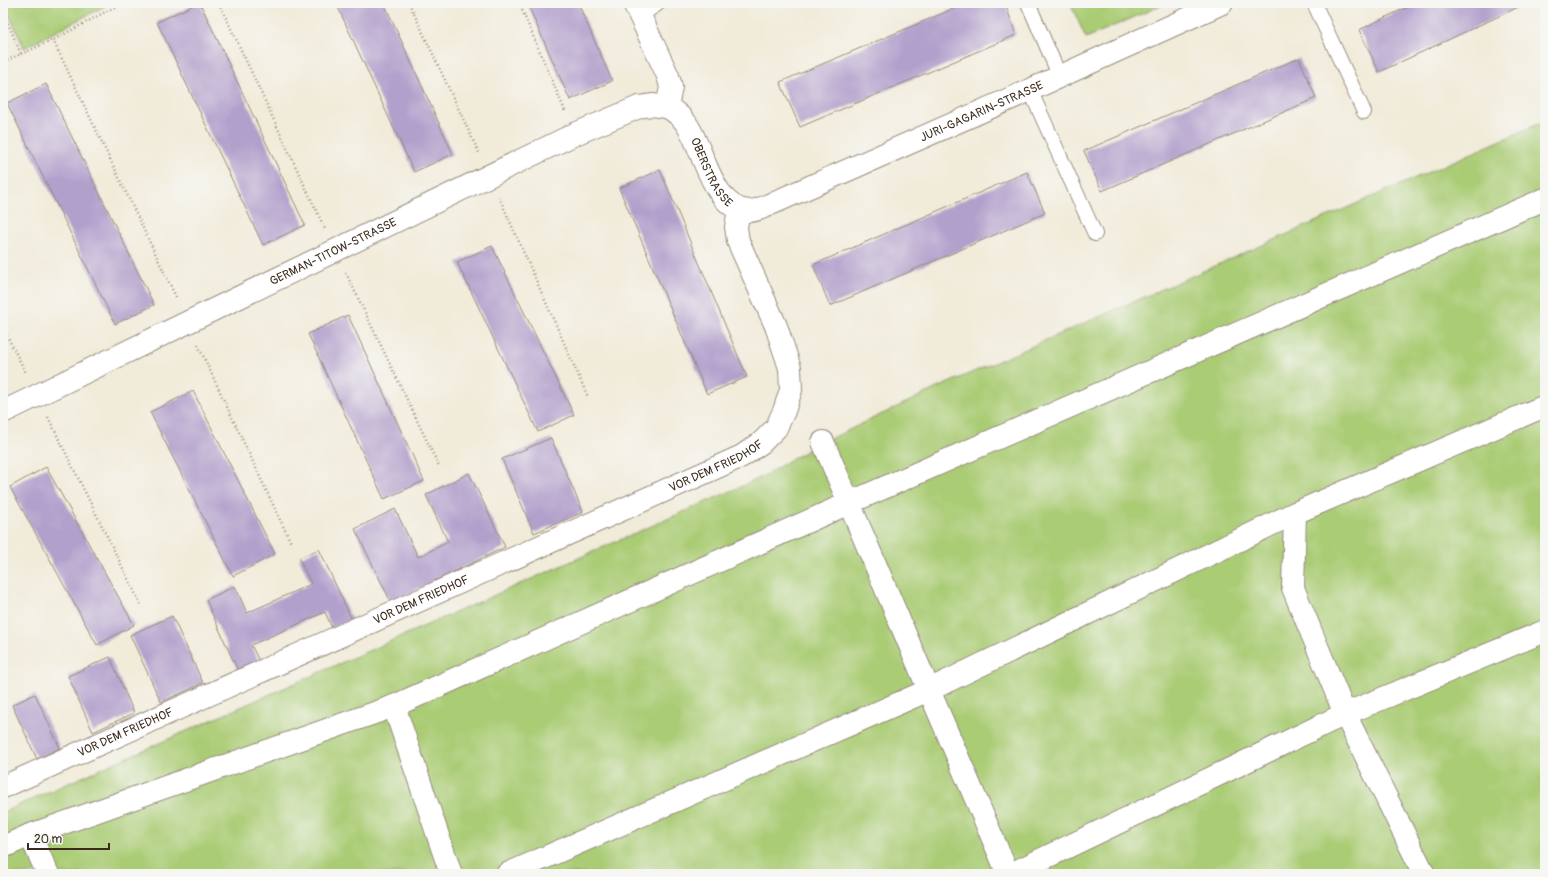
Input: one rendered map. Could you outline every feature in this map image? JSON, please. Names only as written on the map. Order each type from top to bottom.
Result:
[{"type":"street","name":"JURI-GAGARIN-STRASSE","points":[[738,209],[751,211],[773,203],[1060,77],[1222,3]]},
{"type":"street","points":[[637,10],[670,81],[671,87],[667,107]]},
{"type":"street","name":"GERMAN-TITOW-STRASSE","points":[[3,412],[575,134],[639,107],[652,105],[667,107]]},
{"type":"street","name":"OBERSTRASSE","points":[[667,107],[678,114],[689,127],[717,189],[727,202],[738,209],[736,227],[738,241],[776,326],[790,368]]},
{"type":"street","points":[[3,847],[30,835],[394,706],[849,503],[1545,199]]},
{"type":"street","name":"VOR DEM FRIEDHOF","points":[[3,787],[742,456],[762,443],[776,428],[784,412],[791,390],[790,368]]},
{"type":"street","points":[[507,874],[929,690],[1295,513],[1545,406]]},
{"type":"street","points":[[823,442],[929,690],[1010,874],[1345,714],[1545,631]]},
{"type":"street","points":[[1295,513],[1293,588],[1345,714],[1424,874]]},
{"type":"street","points":[[394,706],[451,874]]},
{"type":"street","points":[[30,835],[48,874]]},
{"type":"lane","points":[[637,10],[659,3]]},
{"type":"lane","points":[[1028,3],[1060,77]]},
{"type":"lane","points":[[1314,3],[1364,112]]},
{"type":"lane","points":[[1030,90],[1095,234]]},
{"type":"path","points":[[3,62],[53,40],[122,3]]},
{"type":"path","points":[[519,3],[575,134]]},
{"type":"path","points":[[3,12],[21,54]]},
{"type":"path","points":[[53,40],[188,322],[291,543]]},
{"type":"path","points":[[3,328],[38,395],[141,605]]},
{"type":"green space","points":[[4,3],[111,3],[24,48]]},
{"type":"green space","points":[[1070,3],[1167,3],[1086,38]]},
{"type":"green space","points":[[1545,121],[1545,874],[3,874],[3,812],[758,479],[813,447],[937,388]]},
{"type":"building","points":[[200,3],[305,225],[263,245],[157,22]]},
{"type":"building","points":[[336,3],[384,3],[453,154],[414,172]]},
{"type":"building","points":[[527,3],[578,3],[612,81],[570,100]]},
{"type":"building","points":[[967,3],[1005,3],[1016,35],[800,127],[780,82]]},
{"type":"building","points":[[1416,3],[1527,3],[1379,72],[1359,30]]},
{"type":"building","points":[[1299,58],[1316,98],[1102,191],[1084,151]]},
{"type":"building","points":[[46,84],[154,305],[115,324],[7,103]]},
{"type":"building","points":[[660,170],[747,377],[707,394],[619,188]]},
{"type":"building","points":[[1027,172],[1045,213],[830,306],[813,265]]},
{"type":"building","points":[[492,246],[574,415],[538,432],[457,262]]},
{"type":"building","points":[[348,315],[424,481],[384,499],[308,334]]},
{"type":"building","points":[[193,391],[275,554],[233,576],[150,412]]},
{"type":"building","points":[[551,438],[583,512],[534,533],[502,459]]},
{"type":"building","points":[[46,467],[134,625],[97,645],[10,487]]},
{"type":"building","points":[[469,473],[505,547],[391,602],[355,529],[395,509],[418,557],[448,542],[426,495]]},
{"type":"building","points":[[319,549],[352,620],[332,628],[325,612],[251,645],[259,661],[238,671],[206,600],[235,586],[247,613],[311,584],[299,558]]},
{"type":"building","points":[[172,616],[203,683],[161,702],[130,635]]},
{"type":"building","points":[[110,657],[134,713],[93,732],[68,676]]},
{"type":"building","points":[[35,694],[60,748],[37,759],[12,705]]}]
